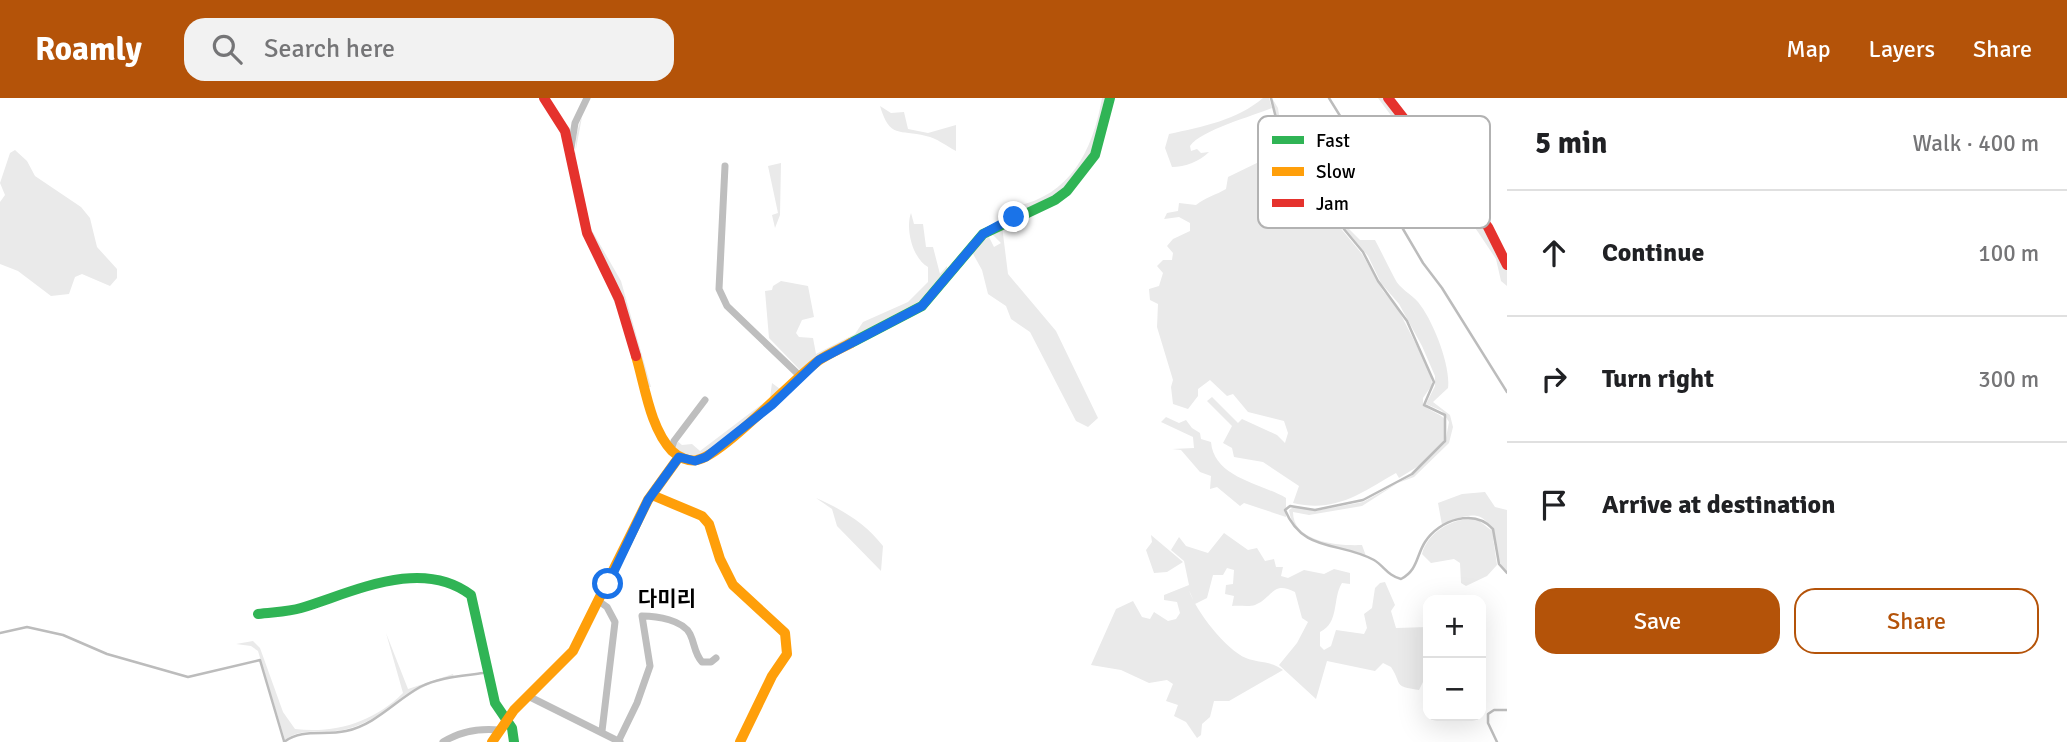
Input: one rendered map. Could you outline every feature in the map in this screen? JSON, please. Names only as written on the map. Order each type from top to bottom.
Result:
[{"type":"street","points":[[544,98],[565,131],[573,179],[587,233],[619,299],[657,427],[675,453],[695,461],[706,457],[772,405],[800,376],[839,348],[922,306],[983,234],[1055,200],[1067,191],[1096,155],[1110,98]]},
{"type":"street","points":[[570,152],[575,123],[587,98]]},
{"type":"street","points":[[1388,98],[1402,116]]},
{"type":"street","points":[[725,166],[719,289],[727,306],[800,376]]},
{"type":"street","points":[[1488,228],[1507,265]]},
{"type":"street","points":[[492,742],[499,730],[573,651],[652,495],[705,400]]},
{"type":"street","points":[[652,495],[702,516],[709,524],[720,559],[733,585],[785,633],[787,654],[772,676],[740,742]]},
{"type":"street","points":[[258,614],[299,609],[342,592],[423,576],[455,583],[471,595],[495,703],[508,720],[514,742]]},
{"type":"street","points":[[600,601],[607,607],[615,622],[602,731]]},
{"type":"street","points":[[530,697],[619,741],[637,703],[650,666],[642,616],[661,617],[690,633],[702,662],[711,662],[716,658]]},
{"type":"street","points":[[443,742],[452,736],[485,729],[499,730]]},
{"type":"shaded area","points":[[1102,98],[1108,98],[1092,154],[1059,195],[1014,215],[1005,208],[1026,204],[1044,196],[1073,172],[1091,139]]},
{"type":"shaded area","points":[[1263,98],[1269,98],[1272,108],[1205,134],[1190,146],[1191,151],[1197,149],[1201,153],[1209,152],[1192,163],[1172,167],[1165,148],[1169,134],[1231,117]]},
{"type":"shaded area","points":[[1272,98],[1278,108],[1279,116],[1276,116]]},
{"type":"shaded area","points":[[1378,98],[1385,98],[1399,116],[1391,116]]},
{"type":"shaded area","points":[[880,106],[891,113],[904,112],[908,129],[928,133],[956,125],[956,151],[930,137],[897,131],[888,124]]},
{"type":"shaded area","points":[[15,150],[27,161],[35,176],[81,207],[90,218],[97,247],[117,269],[117,278],[110,286],[82,274],[75,277],[69,294],[51,296],[18,271],[0,264],[0,202],[5,195],[0,183],[10,153]]},
{"type":"shaded area","points":[[577,162],[590,227],[621,281],[651,387],[648,387],[596,251],[577,176]]},
{"type":"shaded area","points":[[1258,162],[1258,228],[1340,228],[1362,254],[1383,291],[1397,307],[1431,374],[1432,385],[1423,398],[1423,405],[1443,417],[1446,426],[1443,443],[1425,462],[1399,478],[1396,473],[1348,499],[1322,505],[1293,503],[1299,486],[1263,462],[1234,457],[1232,448],[1223,443],[1232,426],[1207,401],[1212,397],[1238,423],[1242,419],[1277,435],[1285,443],[1288,433],[1284,421],[1248,412],[1233,394],[1227,396],[1210,380],[1198,389],[1198,396],[1188,409],[1173,404],[1173,380],[1157,327],[1158,304],[1150,300],[1149,289],[1159,286],[1163,273],[1157,266],[1163,260],[1172,260],[1173,253],[1167,246],[1173,239],[1190,231],[1190,223],[1179,217],[1164,219],[1167,213],[1178,211],[1179,203],[1196,205],[1226,189],[1228,177]]},
{"type":"shaded area","points":[[781,163],[780,215],[775,228],[772,215],[778,213],[768,166]]},
{"type":"shaded area","points":[[911,213],[914,224],[923,224],[926,247],[933,247],[940,274],[947,266],[948,272],[924,301],[800,370],[769,338],[765,291],[772,290],[773,286],[781,281],[808,286],[814,317],[802,320],[796,333],[799,337],[813,338],[816,354],[855,334],[863,322],[908,302],[928,282],[928,267],[914,251],[912,243],[909,227]]},
{"type":"shaded area","points":[[1002,226],[1008,274],[1056,331],[1098,418],[1088,427],[1076,421],[1030,332],[1011,319],[1006,306],[988,294],[982,270],[972,252],[988,235],[994,247],[1001,243],[991,233]]},
{"type":"shaded area","points":[[1345,228],[1360,240],[1375,240],[1397,282],[1424,310],[1435,331],[1447,368],[1448,388],[1433,402],[1450,415],[1453,427],[1449,443],[1414,477],[1398,483],[1411,476],[1445,443],[1449,422],[1442,411],[1426,404],[1435,386],[1435,376],[1399,304],[1381,283],[1368,256]]},
{"type":"shaded area","points":[[1475,228],[1484,228],[1495,243],[1507,268],[1507,286],[1501,281],[1496,259]]},
{"type":"shaded area","points":[[797,376],[779,395],[713,449],[704,454],[692,455],[673,447],[676,440],[682,445],[692,444],[700,451],[770,398],[772,383],[780,389]]},
{"type":"shaded area","points":[[1166,417],[1179,423],[1186,420],[1200,433],[1201,439],[1211,442],[1220,464],[1229,472],[1286,498],[1286,517],[1244,503],[1240,506],[1217,487],[1210,489],[1211,476],[1200,472],[1181,450],[1172,449],[1194,448],[1193,437],[1161,422]]},
{"type":"shaded area","points":[[1398,483],[1362,506],[1309,515],[1293,512],[1295,522],[1309,536],[1330,543],[1362,545],[1366,556],[1308,538],[1299,531],[1289,510],[1295,506],[1315,511],[1363,502]]},
{"type":"shaded area","points":[[1485,492],[1495,507],[1507,510],[1507,572],[1485,520],[1476,516],[1463,517],[1442,525],[1438,503],[1462,494]]},
{"type":"shaded area","points":[[816,498],[835,507],[869,530],[883,546],[881,571],[837,526],[832,509]]},
{"type":"shaded area","points":[[1477,519],[1492,531],[1497,565],[1487,576],[1466,586],[1461,583],[1460,563],[1454,559],[1431,563],[1422,554],[1436,532],[1460,520]]},
{"type":"shaded area","points":[[1224,533],[1248,550],[1257,548],[1265,561],[1274,559],[1276,567],[1283,567],[1281,576],[1288,578],[1304,570],[1324,574],[1334,569],[1350,573],[1350,584],[1342,583],[1333,616],[1326,628],[1320,632],[1320,646],[1324,650],[1331,646],[1336,630],[1364,634],[1367,628],[1364,614],[1372,608],[1375,588],[1385,582],[1395,605],[1391,611],[1396,628],[1423,627],[1423,682],[1419,690],[1401,686],[1391,667],[1383,663],[1375,671],[1327,661],[1316,699],[1279,665],[1297,643],[1308,622],[1302,618],[1295,592],[1277,589],[1255,605],[1232,606],[1234,596],[1225,594],[1226,585],[1233,584],[1234,570],[1227,568],[1223,575],[1213,575],[1207,598],[1195,604],[1230,647],[1246,658],[1283,670],[1229,701],[1214,701],[1210,717],[1202,724],[1201,735],[1197,738],[1186,722],[1174,716],[1178,705],[1166,701],[1173,684],[1167,680],[1149,683],[1121,670],[1091,665],[1116,609],[1133,601],[1142,617],[1150,619],[1154,612],[1168,621],[1176,619],[1180,613],[1177,602],[1164,600],[1164,595],[1189,585],[1184,561],[1171,550],[1179,537],[1186,546],[1208,553]]},
{"type":"shaded area","points":[[1151,535],[1183,562],[1167,572],[1154,573],[1146,550],[1152,542]]},
{"type":"shaded area","points":[[386,633],[408,689],[453,674],[454,677],[424,687],[362,724],[339,731],[299,733],[285,740],[258,651],[251,646],[236,644],[253,641],[260,648],[283,712],[295,729],[325,730],[353,724],[380,712],[403,693]]},
{"type":"waterway","points":[[1271,98],[1276,116]]},
{"type":"waterway","points":[[1329,98],[1340,116]]},
{"type":"waterway","points":[[1343,228],[1363,252],[1378,281],[1407,321],[1434,382],[1424,405],[1445,415],[1445,441],[1412,474],[1363,500],[1315,510],[1290,506],[1285,510],[1293,524],[1312,540],[1361,554],[1401,579],[1411,571],[1431,534],[1457,519],[1476,519],[1493,529],[1499,564],[1507,573]]},
{"type":"waterway","points":[[1402,228],[1507,392]]},
{"type":"waterway","points":[[0,633],[27,627],[63,635],[107,654],[188,677],[260,660],[284,741]]},
{"type":"waterway","points":[[284,742],[298,735],[356,728],[376,718],[420,687],[451,677],[483,673]]},
{"type":"waterway","points":[[1497,742],[1488,723],[1488,714],[1494,710],[1507,710]]},
{"type":"traffic: fast","points":[[851,343],[922,306],[983,234],[1055,200],[1067,191],[1095,155],[1110,98]]},
{"type":"traffic: fast","points":[[258,614],[296,609],[387,581],[431,579],[452,584],[471,595],[495,703],[512,728],[514,742]]},
{"type":"traffic: slow","points":[[636,356],[658,431],[674,453],[697,460],[723,446],[818,361],[851,343]]},
{"type":"traffic: slow","points":[[492,742],[514,710],[573,651],[648,500],[679,457]]},
{"type":"traffic: slow","points":[[652,495],[702,516],[709,524],[720,559],[733,585],[785,633],[787,654],[772,676],[740,742]]},
{"type":"traffic: jam","points":[[544,98],[565,131],[587,233],[619,299],[636,356]]},
{"type":"traffic: jam","points":[[1388,98],[1402,116]]},
{"type":"traffic: jam","points":[[1488,228],[1507,265]]},
{"type":"district","name":"다미리","points":[[667,599]]},
{"type":"route","points":[[608,584],[648,500],[679,457],[695,461],[706,457],[772,405],[819,360],[922,306],[983,234],[1014,217]]}]
